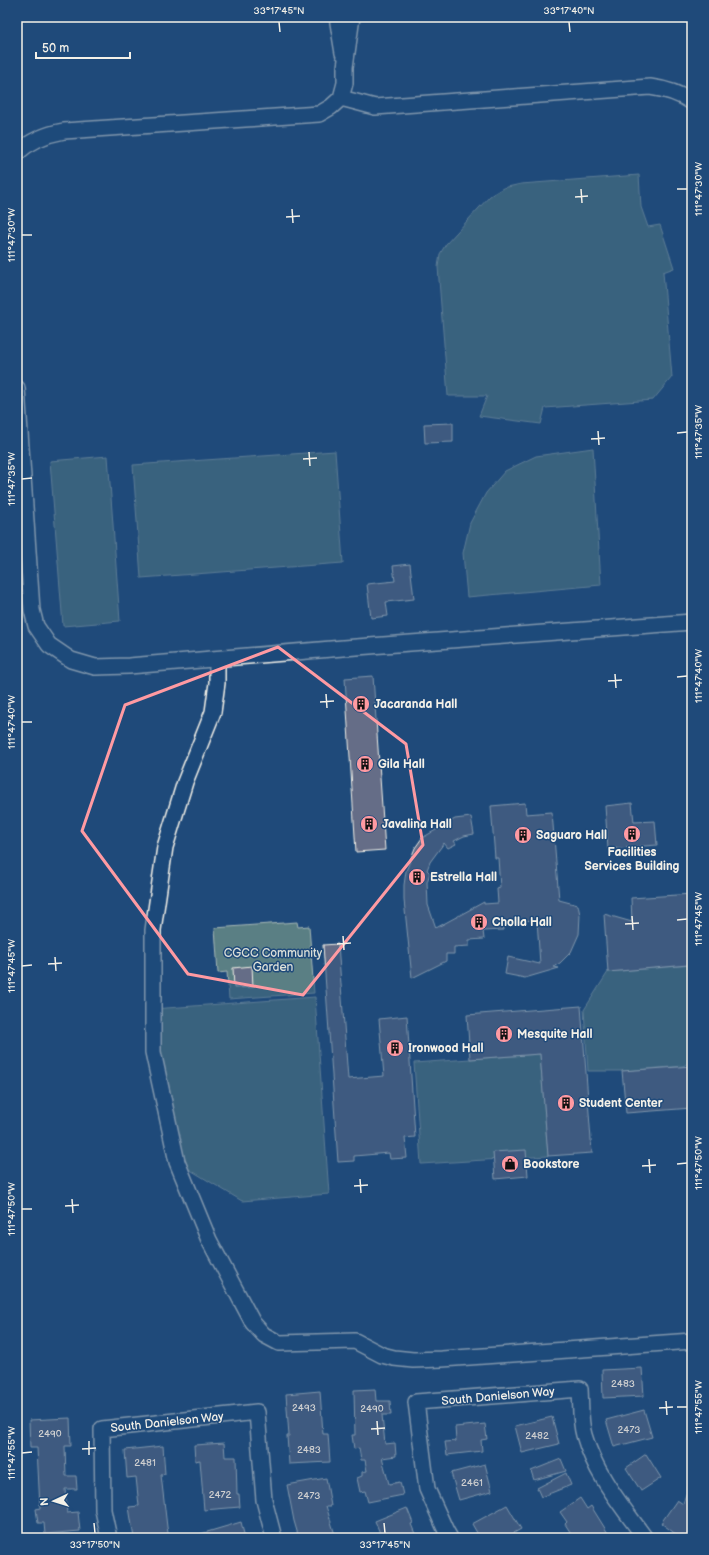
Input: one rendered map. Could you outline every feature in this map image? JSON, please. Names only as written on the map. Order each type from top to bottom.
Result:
[{"type":"street","points":[[337,17],[345,67]]},
{"type":"street","points":[[17,153],[24,147],[50,134],[64,131],[318,114],[341,98],[345,84],[345,67],[352,17]]},
{"type":"street","points":[[341,98],[375,107],[650,87],[677,93],[692,102]]},
{"type":"street","points":[[17,388],[32,610],[36,626],[48,645],[71,660],[95,667],[129,666],[217,660],[343,648],[692,622]]},
{"type":"street","points":[[217,660],[217,683],[213,712],[185,782],[164,854],[153,934],[153,1052],[181,1174],[208,1240],[253,1323],[264,1335],[279,1343],[355,1341],[382,1355],[406,1360],[692,1341]]},
{"type":"street","name":"South Danielson Way","points":[[450,1538],[427,1489],[416,1402],[580,1389],[583,1434],[593,1459],[609,1488],[645,1538]]},
{"type":"street","name":"South Danielson Way","points":[[109,1538],[103,1510],[102,1429],[257,1412],[264,1500],[274,1538]]},
{"type":"highlighted area","points":[[278,647],[406,744],[423,845],[303,995],[188,974],[82,831],[125,705]]},
{"type":"green space","points":[[639,175],[641,207],[648,227],[660,225],[674,268],[663,272],[672,377],[653,400],[545,408],[541,424],[479,416],[487,396],[448,396],[438,267],[440,254],[446,244],[490,196],[503,188],[521,184]]},
{"type":"green space","points":[[593,448],[601,585],[467,597],[463,553],[470,523],[486,493],[505,471],[536,456]]},
{"type":"green space","points":[[335,451],[343,563],[141,578],[133,465]]},
{"type":"green space","points":[[108,456],[120,621],[63,626],[50,461]]},
{"type":"green space","name":"CGCC Community Garden","points":[[297,922],[298,927],[309,926],[314,993],[229,999],[227,972],[218,973],[215,928]]},
{"type":"green space","points":[[692,965],[692,1061],[683,1066],[622,1071],[588,1071],[584,1010],[608,972]]},
{"type":"green space","points":[[315,997],[329,1194],[242,1201],[177,1162],[153,1009]]},
{"type":"green space","points":[[540,1054],[548,1156],[421,1164],[414,1063]]},
{"type":"building","points":[[453,423],[453,442],[425,443],[424,424]]},
{"type":"building","points":[[410,564],[414,599],[386,602],[388,616],[371,618],[367,584],[395,581],[393,566]]},
{"type":"building","points":[[373,676],[385,850],[356,852],[345,678]]},
{"type":"building","points":[[525,803],[526,814],[552,812],[559,900],[578,905],[580,915],[579,934],[571,952],[560,963],[553,967],[559,968],[525,978],[505,974],[508,957],[540,964],[537,920],[502,922],[503,930],[483,931],[484,939],[469,940],[469,946],[454,947],[454,954],[446,954],[446,961],[412,978],[404,900],[404,885],[406,871],[415,848],[422,838],[455,819],[471,817],[474,834],[464,836],[454,841],[456,844],[448,848],[444,843],[430,862],[427,870],[430,873],[427,882],[428,905],[436,928],[484,902],[484,904],[498,903],[497,889],[500,888],[498,858],[495,858],[491,806]]},
{"type":"building","name":"Facilities Services Building","points":[[632,803],[634,822],[655,821],[657,845],[608,849],[605,806]]},
{"type":"building","points":[[692,894],[692,961],[688,965],[608,972],[604,914],[632,922],[631,898]]},
{"type":"building","name":"Ironwood Hall","points":[[338,944],[348,1079],[384,1076],[379,1019],[407,1016],[415,1137],[405,1138],[407,1158],[390,1159],[389,1153],[354,1156],[354,1161],[338,1162],[323,945]]},
{"type":"building","points":[[252,966],[253,987],[234,988],[233,968]]},
{"type":"building","name":"Student Center","points":[[581,1006],[592,1153],[548,1156],[540,1054],[470,1059],[467,1015]]},
{"type":"building","points":[[692,1066],[692,1108],[626,1113],[622,1071]]},
{"type":"building","name":"Bookstore","points":[[526,1150],[528,1176],[495,1179],[493,1152]]},
{"type":"building","points":[[642,1368],[644,1396],[603,1398],[602,1370]]},
{"type":"building","points":[[375,1389],[376,1401],[390,1401],[391,1415],[382,1415],[385,1444],[395,1443],[396,1456],[382,1458],[389,1484],[400,1482],[403,1495],[368,1502],[365,1491],[360,1492],[357,1478],[362,1476],[362,1472],[367,1471],[365,1460],[361,1460],[359,1448],[354,1449],[352,1435],[355,1435],[354,1390]]},
{"type":"building","points":[[320,1391],[323,1434],[328,1434],[330,1462],[289,1464],[286,1394]]},
{"type":"building","points":[[644,1410],[652,1437],[614,1447],[606,1420]]},
{"type":"building","points":[[552,1417],[559,1444],[522,1453],[515,1426]]},
{"type":"building","points":[[70,1418],[71,1446],[65,1446],[66,1476],[76,1476],[77,1489],[65,1489],[67,1513],[78,1512],[80,1531],[45,1534],[44,1523],[38,1523],[36,1509],[40,1508],[37,1448],[30,1448],[29,1420]]},
{"type":"building","points":[[485,1424],[487,1439],[481,1440],[482,1451],[447,1455],[445,1442],[456,1441],[455,1427]]},
{"type":"building","points":[[224,1443],[225,1457],[236,1457],[237,1494],[239,1494],[240,1507],[204,1510],[200,1460],[195,1461],[194,1445]]},
{"type":"building","points":[[163,1446],[165,1474],[161,1475],[169,1538],[134,1538],[129,1507],[139,1506],[136,1477],[127,1478],[125,1450]]},
{"type":"building","points":[[646,1454],[661,1478],[641,1491],[626,1468]]},
{"type":"building","points":[[561,1459],[566,1471],[534,1480],[531,1471]]},
{"type":"building","points":[[485,1464],[492,1491],[459,1500],[451,1473]]},
{"type":"building","points":[[566,1473],[571,1485],[541,1497],[537,1488]]},
{"type":"building","points":[[326,1478],[331,1506],[326,1506],[336,1538],[299,1538],[287,1485]]},
{"type":"building","points":[[690,1481],[692,1482],[692,1534],[689,1538],[681,1538],[661,1523],[677,1500],[683,1504]]},
{"type":"building","points":[[580,1498],[587,1509],[591,1506],[611,1538],[574,1538],[565,1524],[567,1522],[560,1512]]},
{"type":"building","points":[[507,1505],[521,1529],[505,1538],[480,1538],[472,1524]]},
{"type":"building","points":[[407,1508],[413,1523],[411,1524],[415,1534],[405,1538],[382,1538],[375,1521]]},
{"type":"building","points":[[241,1522],[245,1538],[198,1538],[197,1535]]},
{"type":"place","name":"Jacaranda Hall","points":[[361,704]]},
{"type":"place","name":"Gila Hall","points":[[365,764]]},
{"type":"place","name":"Javalina Hall","points":[[369,824]]},
{"type":"place","name":"Facilities Services Building","points":[[632,834]]},
{"type":"place","name":"Saguaro Hall","points":[[523,835]]},
{"type":"place","name":"Estrella Hall","points":[[417,877]]},
{"type":"place","name":"Cholla Hall","points":[[479,922]]},
{"type":"place","name":"Mesquite Hall","points":[[504,1034]]},
{"type":"place","name":"Ironwood Hall","points":[[395,1048]]},
{"type":"place","name":"Student Center","points":[[566,1103]]},
{"type":"place","name":"Bookstore","points":[[510,1164]]}]
